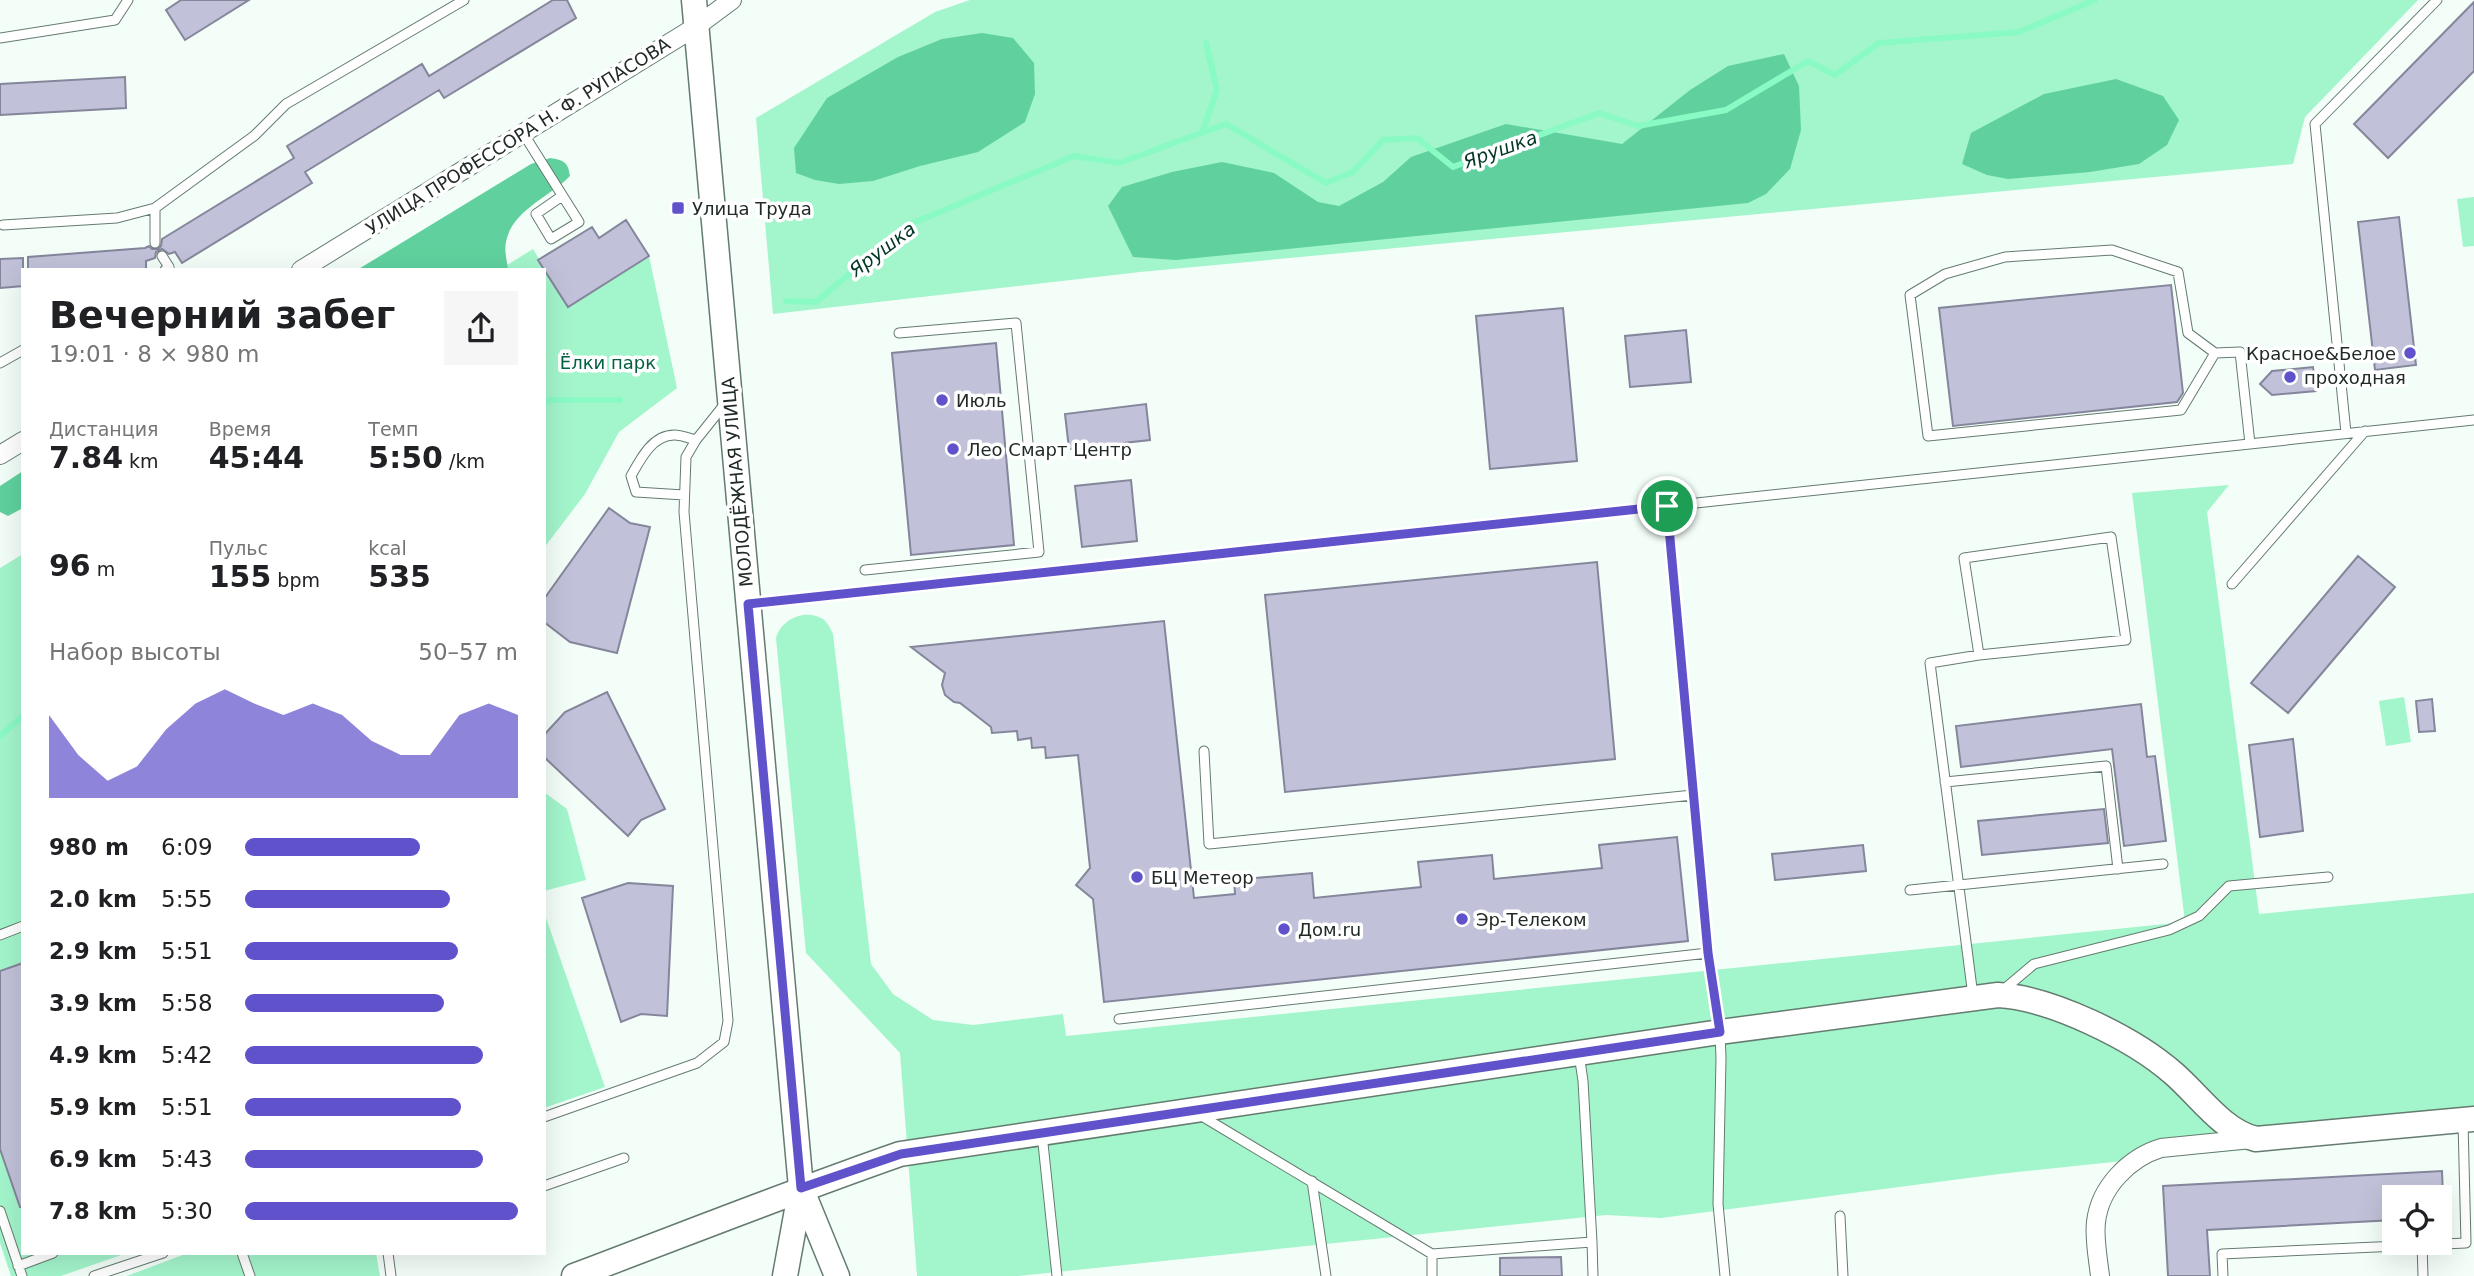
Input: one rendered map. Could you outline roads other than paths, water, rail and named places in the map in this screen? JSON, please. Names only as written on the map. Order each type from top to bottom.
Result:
[{"type":"street","name":"МОЛОДЁЖНАЯ УЛИЦА","points":[[694,0],[801,1188],[785,1276]]},
{"type":"street","name":"УЛИЦА ПРОФЕССОРА Н. Ф. РУПАСОВА","points":[[305,268],[697,26],[732,0]]},
{"type":"street","points":[[0,455],[21,442]]},
{"type":"street","points":[[574,1276],[757,1208],[801,1188],[901,1154],[1720,1032],[1998,995],[2037,1001],[2135,1045],[2176,1075],[2229,1126],[2256,1139]]},
{"type":"street","points":[[2100,1276],[2096,1230],[2098,1210],[2108,1188],[2130,1164],[2149,1152],[2161,1148],[2469,1120]]},
{"type":"street","name":"МОЛОДЁЖНАЯ УЛИЦА","points":[[801,1188],[837,1276]]},
{"type":"lane","points":[[0,38],[114,20],[127,0]]},
{"type":"lane","points":[[3,225],[117,218],[155,208],[254,136],[286,104],[464,0]]},
{"type":"lane","points":[[2346,433],[2315,124],[2437,0]]},
{"type":"lane","points":[[523,134],[579,222],[551,239],[536,214],[562,196]]},
{"type":"lane","points":[[155,208],[155,243]]},
{"type":"lane","points":[[2215,353],[2181,410],[1928,436],[1910,295],[1945,274],[2005,257],[2112,250],[2178,272],[2188,333],[2215,353],[2240,352],[2250,444]]},
{"type":"lane","points":[[162,256],[168,268]]},
{"type":"lane","points":[[865,570],[1039,552],[1016,323],[899,333]]},
{"type":"lane","points":[[0,363],[21,351]]},
{"type":"lane","points":[[546,1116],[697,1063],[724,1042],[728,1021],[684,495],[686,457],[729,399]]},
{"type":"lane","points":[[748,604],[2474,420]]},
{"type":"lane","points":[[2232,584],[2365,431]]},
{"type":"lane","points":[[684,495],[636,492],[631,476],[643,453],[658,440],[673,435],[696,440]]},
{"type":"lane","points":[[1667,506],[1708,953],[1720,1032],[1718,1204],[1725,1276]]},
{"type":"lane","points":[[1973,998],[1930,663],[1979,654],[2126,640],[2111,537],[1964,558],[1979,654]]},
{"type":"lane","points":[[1204,751],[1209,844],[1693,795]]},
{"type":"lane","points":[[1945,782],[2106,766],[2118,869]]},
{"type":"lane","points":[[1910,890],[2164,864]]},
{"type":"lane","points":[[1998,995],[2034,964],[2169,930],[2189,921],[2199,916],[2229,886],[2328,877]]},
{"type":"lane","points":[[0,935],[21,927]]},
{"type":"lane","points":[[1119,1019],[1708,953]]},
{"type":"lane","points":[[1579,1054],[1583,1081],[1593,1276]]},
{"type":"lane","points":[[1192,1111],[1432,1254],[1592,1242]]},
{"type":"lane","points":[[2452,1243],[2466,1243],[2469,1120]]},
{"type":"lane","points":[[1042,1133],[1057,1276]]},
{"type":"lane","points":[[546,1185],[624,1158]]},
{"type":"lane","points":[[1312,1181],[1325,1276]]},
{"type":"lane","points":[[0,1211],[22,1276]]},
{"type":"lane","points":[[1840,1216],[1843,1276]]},
{"type":"lane","points":[[2223,1276],[2222,1254],[2382,1245]]},
{"type":"lane","points":[[1432,1254],[1432,1276]]},
{"type":"lane","points":[[18,1266],[48,1255]]},
{"type":"lane","points":[[94,1276],[157,1255]]},
{"type":"lane","points":[[243,1255],[250,1276]]},
{"type":"lane","points":[[388,1255],[391,1276]]},
{"type":"lane","points":[[2423,1255],[2424,1276]]},
{"type":"waterway","name":"Ярушка","points":[[786,301],[816,302],[906,226],[1074,156],[1119,163],[1226,124],[1326,183],[1353,172],[1383,140],[1417,138],[1453,167],[1599,113],[1638,126],[1726,110],[1808,61],[1835,75],[1879,43],[2019,32],[2095,0]]},
{"type":"waterway","points":[[1202,133],[1217,90],[1206,43]]},
{"type":"waterway","name":"Ярушка","points":[[546,402],[620,400]]},
{"type":"waterway","name":"Ярушка","points":[[0,736],[21,718]]},
{"type":"place","name":"Улица Труда","points":[[678,208]]},
{"type":"place","name":"Красное&Белое","points":[[2410,353]]},
{"type":"place","name":"проходная","points":[[2290,377]]},
{"type":"place","name":"Июль","points":[[942,400]]},
{"type":"place","name":"Лео Смарт Центр","points":[[953,449]]},
{"type":"place","name":"БЦ Метеор","points":[[1137,877]]},
{"type":"place","name":"Эр-Телеком","points":[[1462,919]]},
{"type":"place","name":"Дом.ru","points":[[1284,929]]},
{"type":"park label","name":"Ёлки парк","points":[[608,362]]}]
